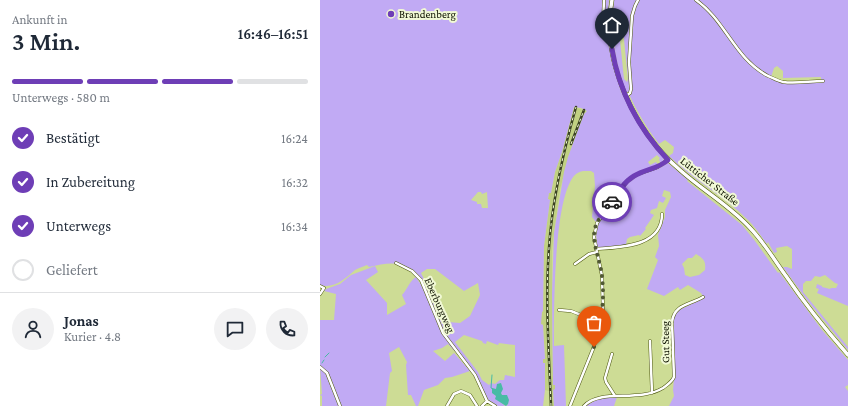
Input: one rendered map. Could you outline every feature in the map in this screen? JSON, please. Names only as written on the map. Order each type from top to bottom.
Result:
[{"type":"main road","name":"Lütticher Straße","points":[[612,0],[610,29],[616,69],[626,96],[646,132],[668,160],[692,181],[738,215],[751,228],[807,306],[848,355]]},
{"type":"street","points":[[604,0],[603,25],[605,28],[610,29]]},
{"type":"street","points":[[626,96],[630,93],[631,89],[629,62],[632,16],[638,0]]},
{"type":"street","points":[[696,0],[712,16],[742,56],[757,69],[783,82],[823,81]]},
{"type":"street","points":[[570,406],[588,363],[601,323],[603,291],[602,276],[594,235],[597,223],[624,185],[633,176],[658,167],[668,160]]},
{"type":"street","points":[[576,264],[597,250],[626,246],[650,239],[658,231],[662,214]]},
{"type":"street","name":"Eberburgweg","points":[[396,264],[412,272],[421,280],[443,333],[475,375],[487,401]]},
{"type":"street","points":[[320,286],[324,288],[320,294]]},
{"type":"street","name":"Gut Steeg","points":[[584,406],[598,398],[638,396],[652,393],[666,386],[673,379],[672,322],[674,314],[679,308],[703,297]]},
{"type":"street","points":[[559,310],[572,311],[601,323]]},
{"type":"street","name":"Gut Steeg","points":[[650,341],[652,393]]},
{"type":"street","points":[[612,354],[606,382],[615,396]]},
{"type":"street","points":[[320,367],[327,372],[340,406]]},
{"type":"street","points":[[447,406],[454,394],[462,391],[470,395],[477,406]]},
{"type":"street","points":[[484,406],[487,401],[495,406]]},
{"type":"shaded area","points":[[320,0],[609,0],[607,27],[604,26],[605,18],[602,19],[601,22],[603,30],[607,31],[611,59],[621,92],[635,118],[653,146],[663,157],[664,161],[662,163],[660,162],[660,158],[657,155],[648,162],[650,165],[656,162],[658,165],[627,179],[596,222],[592,217],[595,186],[594,173],[591,171],[582,171],[576,174],[568,186],[559,228],[556,255],[554,308],[554,346],[564,345],[566,406],[554,406],[553,390],[555,389],[555,385],[553,385],[552,294],[554,233],[564,172],[568,157],[584,114],[587,111],[581,108],[574,107],[555,172],[551,193],[549,193],[548,199],[550,200],[544,246],[543,311],[541,324],[543,325],[545,359],[543,359],[543,363],[545,363],[545,390],[543,406],[506,406],[508,404],[497,387],[494,394],[505,406],[498,406],[488,400],[475,373],[448,344],[433,351],[445,361],[454,353],[470,371],[445,378],[438,385],[424,390],[418,406],[416,406],[411,395],[408,395],[407,362],[399,347],[389,353],[392,371],[390,373],[386,406],[341,406],[327,372],[320,366],[320,320],[334,320],[336,294],[324,291],[326,289],[340,284],[351,275],[375,266],[378,272],[366,280],[387,303],[387,315],[406,304],[402,295],[412,280],[416,277],[423,288],[431,292],[448,322],[460,323],[470,316],[480,295],[478,283],[464,291],[435,269],[427,269],[421,273],[426,283],[424,284],[413,270],[407,266],[393,263],[377,265],[369,267],[367,265],[355,270],[343,280],[335,284],[330,286],[320,285]],"holes":[[[478,192],[481,192],[482,194],[487,192],[488,208],[482,208],[481,204],[477,204],[477,202],[471,200]],[[464,335],[482,341],[486,344],[487,341],[498,345],[499,343],[515,345],[515,377],[505,375],[504,380],[500,380],[495,384],[491,383],[489,385],[482,380],[478,372],[455,342]]]},
{"type":"shaded area","points":[[614,0],[848,0],[848,306],[817,293],[819,289],[816,288],[817,284],[830,289],[836,288],[838,284],[825,275],[820,277],[815,276],[811,281],[806,281],[803,284],[803,292],[848,347],[848,350],[807,300],[783,267],[792,269],[792,249],[787,246],[776,248],[777,252],[774,253],[768,242],[767,244],[739,211],[688,173],[669,156],[673,153],[674,147],[665,140],[659,144],[650,132],[628,92],[626,92],[622,81],[614,47]],"holes":[[[622,20],[628,79],[627,82],[624,79],[618,21]],[[777,66],[783,71],[783,78],[821,77],[821,81],[781,81],[771,77],[774,68]]]},
{"type":"shaded area","points":[[574,107],[586,111],[572,146],[560,189],[554,233],[552,249],[552,330],[553,385],[555,385],[555,390],[553,390],[554,406],[549,406],[549,391],[545,390],[545,363],[543,363],[543,359],[545,359],[543,325],[540,323],[543,311],[544,246],[550,200],[548,199],[549,193],[551,193],[555,172]]},
{"type":"shaded area","points":[[668,163],[688,180],[687,181],[742,225],[822,330],[848,360],[848,385],[845,387],[848,391],[848,406],[669,406],[674,396],[673,319],[677,311],[704,298],[701,293],[688,285],[680,290],[678,287],[664,296],[647,289],[658,260],[655,257],[659,246],[658,235],[665,217],[665,210],[671,197],[670,192],[664,190],[662,196],[666,198],[663,203],[659,201],[657,208],[651,210],[650,213],[654,215],[645,228],[646,229],[640,236],[630,237],[627,239],[626,245],[597,248],[596,232],[600,220],[625,186],[639,175],[662,167]],"holes":[[[696,254],[705,262],[705,270],[699,275],[690,277],[685,275],[682,264],[688,258],[692,258]]]},
{"type":"shaded area","points":[[320,367],[326,373],[339,406],[322,406],[322,396],[320,395],[322,394]]},
{"type":"shaded area","points":[[608,397],[617,397],[614,406],[586,406],[596,400]]},
{"type":"water","points":[[501,383],[503,389],[501,393],[502,395],[507,395],[509,400],[506,406],[495,399],[496,396],[492,393],[492,388],[496,389],[497,384]]},
{"type":"waterway","points":[[325,357],[329,353]]},
{"type":"waterway","points":[[492,375],[491,388],[493,389]]},
{"type":"railway","points":[[551,406],[547,307],[550,230],[559,177],[576,107]]},
{"type":"railway","points":[[571,144],[584,110]]},
{"type":"way so far","points":[[594,347],[603,311],[602,276],[594,232],[598,220],[612,202]]},
{"type":"place","name":"Brandenberg","points":[[391,14]]},
{"type":"route","points":[[612,49],[619,78],[638,121],[668,160],[658,167],[633,176],[628,180],[612,202]]}]
